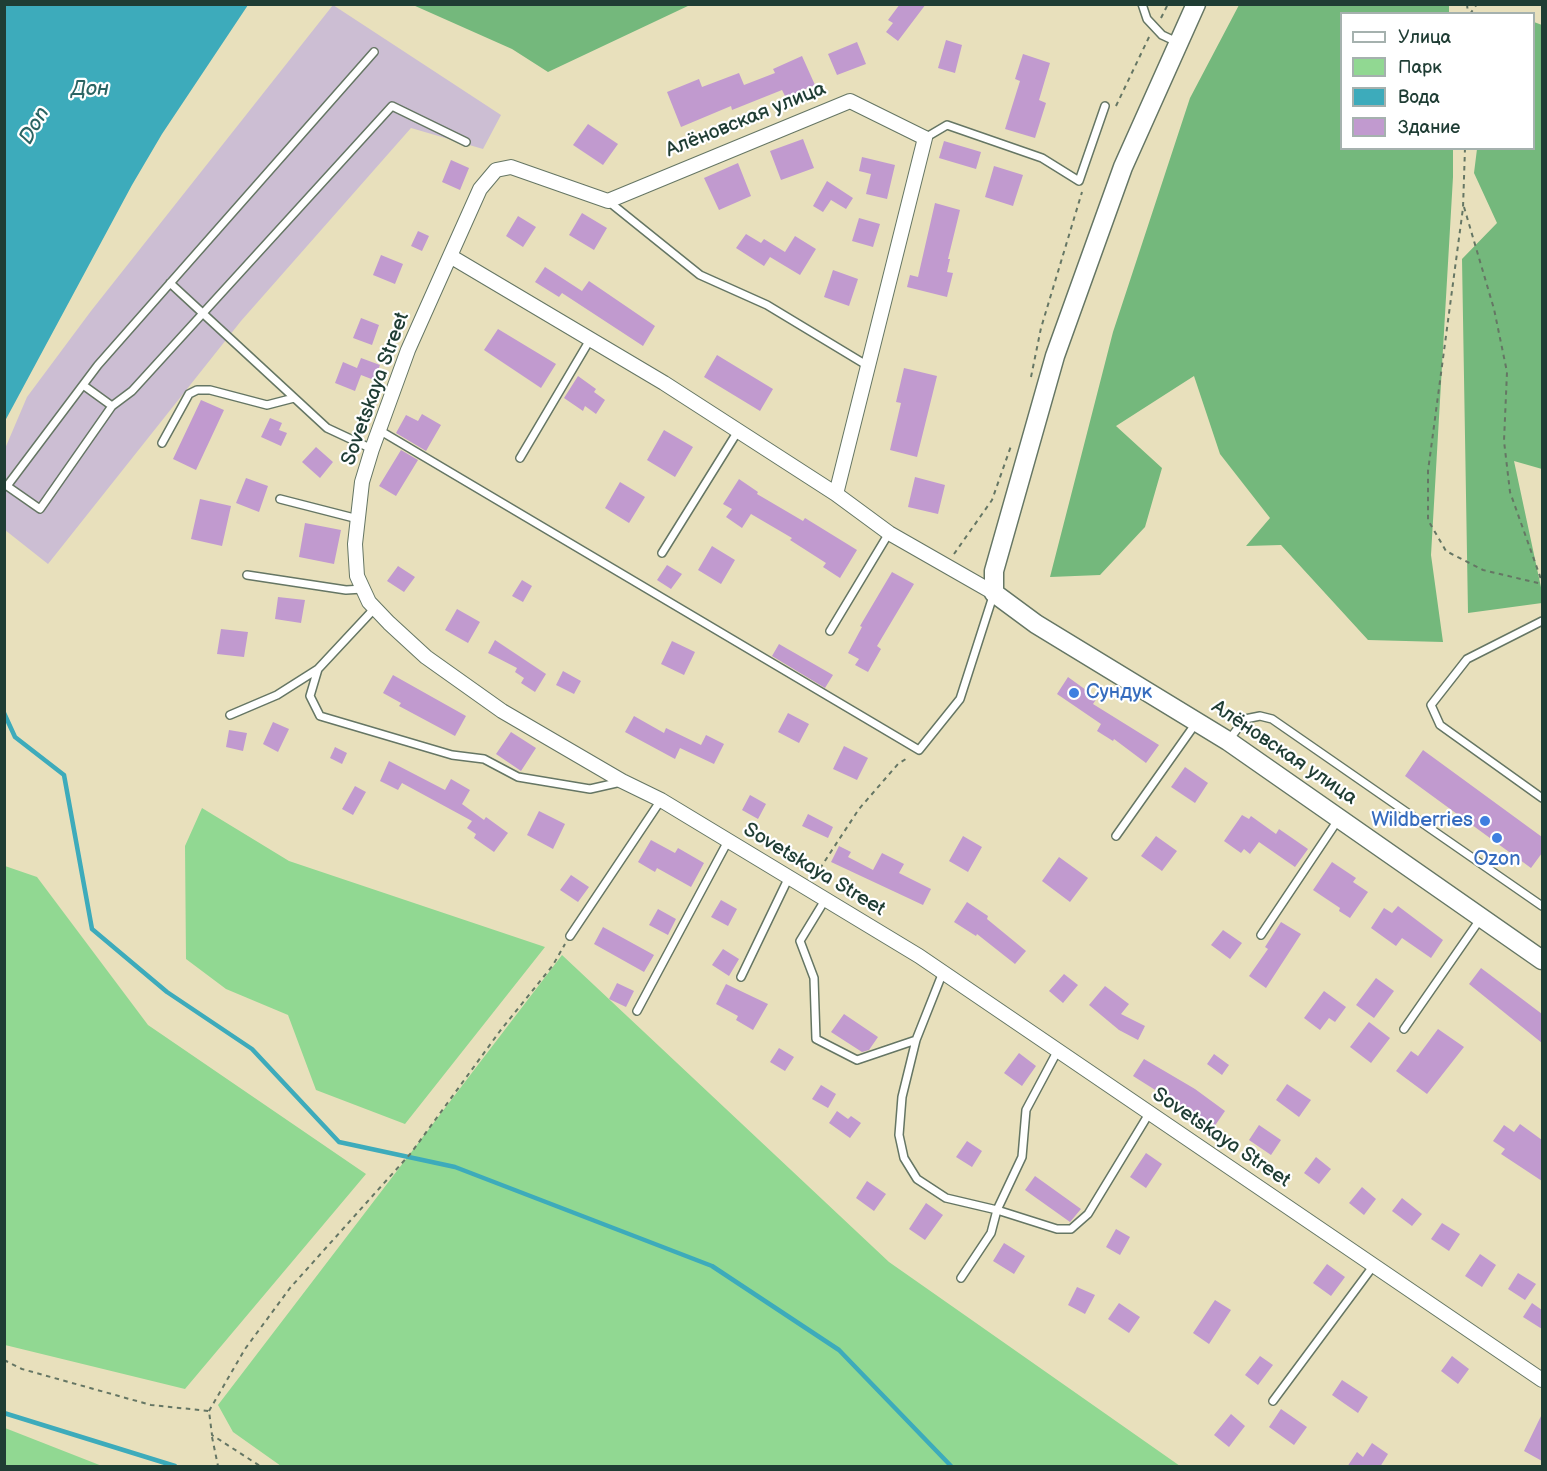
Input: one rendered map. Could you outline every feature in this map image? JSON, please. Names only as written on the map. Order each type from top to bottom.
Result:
[{"type":"street","points":[[994,593],[994,571],[1055,356],[1099,230],[1177,42],[1196,4]]},
{"type":"street","name":"Алёновская улица","points":[[608,201],[850,101],[925,138]]},
{"type":"street","points":[[836,494],[925,138]]},
{"type":"street","points":[[608,201],[511,167],[496,170],[480,189],[450,256],[591,338],[836,494],[889,532],[994,593]]},
{"type":"street","name":"Sovetskaya Street","points":[[450,256],[408,351],[362,482],[355,544],[357,576],[374,609],[426,657],[502,711],[622,781],[661,800],[943,972],[1542,1380]]},
{"type":"street","name":"Алёновская улица","points":[[994,593],[1036,624],[1228,741],[1542,960]]},
{"type":"lane","points":[[1142,4],[1147,19],[1162,35],[1177,42]]},
{"type":"lane","points":[[374,52],[83,385],[7,486],[40,509],[112,406],[132,391],[392,106],[466,142]]},
{"type":"lane","points":[[925,138],[947,125],[1042,158],[1079,181],[1105,106]]},
{"type":"lane","points":[[608,201],[700,275],[767,305],[868,366]]},
{"type":"lane","points":[[170,283],[327,428],[372,449]]},
{"type":"lane","points":[[520,458],[591,338]]},
{"type":"lane","points":[[83,385],[112,406]]},
{"type":"lane","points":[[162,443],[189,394],[197,390],[210,390],[267,405],[294,398]]},
{"type":"lane","points":[[379,430],[919,750],[960,699],[994,593]]},
{"type":"lane","points":[[662,553],[738,431]]},
{"type":"lane","points":[[280,499],[358,519]]},
{"type":"lane","points":[[830,631],[889,532]]},
{"type":"lane","points":[[247,575],[346,590],[363,589]]},
{"type":"lane","points":[[230,716],[277,695],[318,669],[374,609]]},
{"type":"lane","points":[[1542,621],[1467,659],[1431,705],[1440,724],[1542,798]]},
{"type":"lane","points":[[318,669],[309,696],[320,716],[452,754],[484,759],[518,777],[590,789],[622,781]]},
{"type":"lane","points":[[1228,741],[1245,719],[1260,716],[1272,719],[1542,906]]},
{"type":"lane","points":[[1116,837],[1197,721]]},
{"type":"lane","points":[[570,936],[661,800]]},
{"type":"lane","points":[[1261,935],[1339,818]]},
{"type":"lane","points":[[637,1011],[728,840]]},
{"type":"lane","points":[[741,977],[789,877]]},
{"type":"lane","points":[[825,900],[800,941],[814,978],[816,1039],[857,1060],[916,1040]]},
{"type":"lane","points":[[1404,1029],[1481,918]]},
{"type":"lane","points":[[943,972],[916,1040],[902,1097],[899,1135],[904,1158],[917,1179],[946,1198],[997,1210],[1056,1229],[1071,1228],[1088,1214],[1150,1112]]},
{"type":"lane","points":[[961,1278],[991,1233],[997,1210],[1022,1157],[1026,1110],[1058,1050]]},
{"type":"lane","points":[[1273,1401],[1374,1265]]},
{"type":"path","points":[[1113,111],[1168,4]]},
{"type":"path","points":[[1465,150],[1464,204],[1428,471],[1428,520],[1446,551],[1483,570],[1542,583]]},
{"type":"path","points":[[1029,385],[1041,328],[1084,184]]},
{"type":"path","points":[[1464,204],[1494,309],[1507,372],[1504,441],[1510,492],[1542,583]]},
{"type":"path","points":[[949,566],[956,549],[992,500],[1013,440]]},
{"type":"path","points":[[807,888],[859,809],[898,764],[919,750]]},
{"type":"path","points":[[218,1467],[209,1411],[245,1349],[290,1288],[416,1147],[500,1031],[553,965],[570,936]]},
{"type":"path","points":[[4,1360],[22,1369],[151,1405],[209,1411]]},
{"type":"path","points":[[212,1435],[260,1467]]},
{"type":"shaded area","points":[[333,5],[501,115],[483,149],[411,128],[241,321],[48,564],[5,530],[4,451],[27,397],[91,311]]},
{"type":"green space","points":[[413,5],[690,5],[548,72],[512,49]]},
{"type":"green space","points":[[1239,5],[1449,5],[1449,12],[1340,12],[1340,150],[1453,150],[1431,555],[1443,642],[1368,640],[1281,545],[1246,546],[1270,518],[1220,454],[1194,376],[1116,426],[1162,468],[1145,527],[1100,575],[1050,577],[1113,332],[1190,98]]},
{"type":"green space","points":[[1535,22],[1542,25],[1542,469],[1514,461],[1542,592],[1542,603],[1468,613],[1462,259],[1497,223],[1474,173],[1477,150],[1535,150]]},
{"type":"green space","points":[[202,808],[289,861],[545,947],[405,1124],[316,1090],[288,1015],[226,989],[186,959],[185,846]]},
{"type":"green space","points":[[5,866],[37,877],[148,1025],[366,1174],[185,1389],[5,1345]]},
{"type":"green space","points":[[562,955],[889,1262],[1180,1466],[281,1466],[233,1432],[218,1405]]},
{"type":"green space","points":[[5,1428],[102,1466],[5,1466]]},
{"type":"water","name":"Дон","points":[[5,4],[248,5],[162,134],[132,185],[5,421]]},
{"type":"building","points":[[900,4],[926,4],[898,41],[886,32],[893,23],[888,20]]},
{"type":"building","points":[[946,40],[962,45],[955,73],[938,68]]},
{"type":"building","points":[[857,42],[866,64],[837,75],[828,54]]},
{"type":"building","points":[[1023,54],[1050,63],[1039,100],[1046,103],[1035,138],[1005,129],[1020,81],[1015,79]]},
{"type":"building","points":[[802,56],[815,85],[786,98],[782,90],[732,110],[731,106],[681,127],[667,92],[699,79],[702,87],[739,73],[744,85],[775,73],[773,69]]},
{"type":"building","points":[[588,124],[618,144],[603,165],[573,145]]},
{"type":"building","points":[[803,139],[814,168],[781,180],[770,151]]},
{"type":"building","points":[[944,141],[981,152],[976,169],[939,158]]},
{"type":"building","points":[[862,157],[895,165],[887,199],[866,194],[871,174],[859,171]]},
{"type":"building","points":[[451,160],[469,168],[460,190],[442,182]]},
{"type":"building","points":[[738,163],[751,196],[719,210],[704,178]]},
{"type":"building","points":[[994,166],[1023,175],[1013,206],[985,197]]},
{"type":"building","points":[[827,181],[853,198],[846,209],[831,200],[823,212],[813,206]]},
{"type":"building","points":[[935,203],[960,210],[948,259],[950,259],[947,272],[953,273],[947,297],[907,287],[910,275],[918,277]]},
{"type":"building","points":[[582,213],[607,228],[594,250],[569,235]]},
{"type":"building","points":[[518,216],[536,227],[523,247],[506,236]]},
{"type":"building","points":[[859,218],[880,224],[873,247],[852,241]]},
{"type":"building","points":[[418,231],[429,236],[422,251],[411,246]]},
{"type":"building","points":[[746,234],[761,243],[764,239],[785,252],[795,236],[816,249],[800,275],[770,257],[764,266],[736,248]]},
{"type":"building","points":[[381,255],[403,264],[395,284],[373,275]]},
{"type":"building","points":[[545,267],[582,291],[589,281],[655,326],[643,346],[562,293],[559,297],[535,282]]},
{"type":"building","points":[[833,270],[858,279],[849,306],[824,297]]},
{"type":"building","points":[[361,318],[379,325],[372,345],[353,338]]},
{"type":"building","points":[[498,329],[556,364],[541,388],[484,350]]},
{"type":"building","points":[[717,355],[773,389],[760,411],[704,377]]},
{"type":"building","points":[[361,358],[380,365],[374,380],[361,375],[355,391],[335,383],[343,362],[357,368]]},
{"type":"building","points":[[904,368],[937,376],[917,457],[890,450],[901,403],[896,402]]},
{"type":"building","points":[[578,376],[596,389],[594,392],[605,400],[596,414],[585,406],[583,411],[564,398]]},
{"type":"building","points":[[201,400],[224,410],[196,470],[173,459]]},
{"type":"building","points":[[422,414],[441,425],[426,451],[396,433],[406,415],[418,421]]},
{"type":"building","points":[[270,418],[282,423],[279,430],[287,433],[281,446],[261,437]]},
{"type":"building","points":[[664,430],[693,447],[675,477],[647,460]]},
{"type":"building","points":[[316,447],[333,462],[320,478],[302,462]]},
{"type":"building","points":[[401,450],[418,460],[396,496],[379,486]]},
{"type":"building","points":[[915,477],[945,485],[938,514],[908,507]]},
{"type":"building","points":[[246,478],[268,486],[259,512],[236,503]]},
{"type":"building","points":[[739,479],[758,492],[757,494],[803,521],[805,518],[857,550],[840,578],[823,567],[826,563],[790,540],[792,538],[751,514],[742,528],[726,517],[732,509],[723,504]]},
{"type":"building","points":[[620,482],[645,497],[629,523],[605,508]]},
{"type":"building","points":[[200,499],[231,506],[222,546],[191,539]]},
{"type":"building","points":[[305,523],[341,530],[334,564],[299,557]]},
{"type":"building","points":[[712,546],[735,560],[721,584],[698,570]]},
{"type":"building","points":[[667,565],[682,574],[671,589],[657,580]]},
{"type":"building","points":[[398,566],[415,577],[404,592],[387,581]]},
{"type":"building","points":[[892,572],[914,584],[877,646],[881,649],[868,672],[855,665],[859,659],[848,653],[862,627],[860,626]]},
{"type":"building","points":[[522,580],[532,586],[523,602],[512,596]]},
{"type":"building","points":[[278,597],[305,600],[301,623],[275,619]]},
{"type":"building","points":[[457,609],[480,622],[468,643],[445,630]]},
{"type":"building","points":[[221,629],[248,632],[244,657],[217,654]]},
{"type":"building","points":[[495,640],[546,674],[535,692],[521,683],[524,678],[515,672],[517,668],[488,653]]},
{"type":"building","points":[[672,641],[695,652],[684,675],[661,664]]},
{"type":"building","points":[[779,644],[833,675],[825,688],[772,656]]},
{"type":"building","points":[[563,671],[581,681],[574,694],[556,685]]},
{"type":"building","points":[[393,675],[466,716],[455,736],[399,706],[401,703],[383,693]]},
{"type":"building","points":[[1068,677],[1097,698],[1093,704],[1159,745],[1146,763],[1114,739],[1113,741],[1097,731],[1101,724],[1057,694]]},
{"type":"building","points":[[788,713],[809,724],[799,743],[778,732]]},
{"type":"building","points":[[634,716],[664,733],[666,728],[701,745],[706,735],[724,744],[714,764],[680,748],[675,759],[625,732]]},
{"type":"building","points":[[273,722],[289,729],[278,752],[263,744]]},
{"type":"building","points":[[229,730],[247,733],[243,751],[226,747]]},
{"type":"building","points":[[511,732],[536,748],[521,771],[496,754]]},
{"type":"building","points":[[844,746],[868,758],[857,780],[833,769]]},
{"type":"building","points":[[335,747],[347,753],[342,764],[330,758]]},
{"type":"building","points":[[1423,750],[1542,837],[1542,853],[1531,868],[1405,776]]},
{"type":"building","points":[[389,761],[445,790],[451,779],[470,790],[462,804],[484,820],[486,817],[508,833],[494,852],[474,838],[476,834],[467,828],[472,821],[402,783],[398,790],[380,781]]},
{"type":"building","points":[[1185,767],[1208,783],[1195,803],[1171,787]]},
{"type":"building","points":[[355,786],[366,792],[353,815],[342,809]]},
{"type":"building","points":[[750,795],[766,804],[758,819],[742,810]]},
{"type":"building","points":[[539,811],[565,824],[553,849],[527,835]]},
{"type":"building","points":[[808,814],[833,827],[828,838],[802,826]]},
{"type":"building","points":[[1242,815],[1249,819],[1251,816],[1276,834],[1279,829],[1308,849],[1295,867],[1259,842],[1250,854],[1244,849],[1241,853],[1224,841]]},
{"type":"building","points":[[963,836],[982,847],[968,872],[949,861]]},
{"type":"building","points":[[1156,836],[1177,851],[1162,871],[1141,856]]},
{"type":"building","points":[[651,840],[675,853],[678,848],[704,863],[691,887],[657,868],[655,872],[638,862]]},
{"type":"building","points":[[839,846],[851,852],[848,857],[873,870],[882,853],[904,864],[899,873],[931,889],[923,905],[831,862]]},
{"type":"building","points":[[1059,857],[1088,878],[1070,902],[1042,881]]},
{"type":"building","points":[[1332,862],[1356,878],[1353,882],[1368,892],[1350,918],[1339,911],[1340,908],[1313,890]]},
{"type":"building","points":[[571,875],[589,887],[578,902],[560,890]]},
{"type":"building","points":[[721,900],[737,909],[728,926],[711,917]]},
{"type":"building","points":[[967,902],[988,916],[987,919],[1026,951],[1015,964],[977,934],[976,936],[954,922]]},
{"type":"building","points":[[1398,906],[1443,940],[1431,958],[1402,938],[1396,946],[1371,928],[1384,908],[1392,913]]},
{"type":"building","points":[[658,909],[676,919],[668,935],[649,925]]},
{"type":"building","points":[[1281,922],[1301,934],[1266,988],[1249,976],[1268,949],[1265,947]]},
{"type":"building","points":[[603,927],[654,955],[644,972],[594,944]]},
{"type":"building","points":[[1223,930],[1242,943],[1230,959],[1211,945]]},
{"type":"building","points":[[723,949],[739,959],[729,976],[712,965]]},
{"type":"building","points":[[1481,968],[1542,1014],[1542,1043],[1469,984]]},
{"type":"building","points":[[1064,974],[1078,985],[1063,1003],[1049,991]]},
{"type":"building","points":[[1376,978],[1394,991],[1374,1018],[1356,1005]]},
{"type":"building","points":[[617,983],[634,991],[626,1007],[609,999]]},
{"type":"building","points":[[726,984],[768,1004],[753,1030],[736,1020],[738,1016],[716,1004]]},
{"type":"building","points":[[1105,986],[1129,1004],[1121,1014],[1145,1026],[1138,1040],[1119,1030],[1089,1005]]},
{"type":"building","points":[[1324,991],[1346,1007],[1335,1022],[1329,1018],[1320,1030],[1304,1018]]},
{"type":"building","points":[[844,1014],[878,1037],[869,1050],[862,1052],[831,1032]]},
{"type":"building","points":[[1369,1022],[1390,1038],[1371,1063],[1350,1047]]},
{"type":"building","points":[[1438,1029],[1464,1047],[1427,1094],[1396,1071],[1411,1051],[1418,1056]]},
{"type":"building","points":[[779,1048],[794,1057],[785,1071],[770,1062]]},
{"type":"building","points":[[1019,1053],[1036,1066],[1022,1086],[1004,1073]]},
{"type":"building","points":[[1214,1054],[1229,1065],[1222,1075],[1207,1064]]},
{"type":"building","points":[[1144,1059],[1195,1089],[1225,1111],[1214,1127],[1133,1076]]},
{"type":"building","points":[[1287,1084],[1311,1100],[1299,1117],[1276,1100]]},
{"type":"building","points":[[821,1085],[836,1094],[828,1108],[812,1099]]},
{"type":"building","points":[[837,1111],[848,1119],[851,1116],[861,1123],[850,1138],[829,1123]]},
{"type":"building","points":[[1520,1124],[1542,1140],[1542,1181],[1501,1154],[1505,1149],[1493,1141],[1504,1125],[1514,1132]]},
{"type":"building","points":[[1259,1125],[1281,1140],[1271,1155],[1249,1140]]},
{"type":"building","points":[[967,1141],[982,1151],[972,1167],[956,1157]]},
{"type":"building","points":[[1146,1153],[1162,1164],[1146,1188],[1130,1177]]},
{"type":"building","points":[[1316,1157],[1331,1169],[1319,1184],[1304,1173]]},
{"type":"building","points":[[1035,1176],[1081,1209],[1070,1222],[1025,1190]]},
{"type":"building","points":[[867,1181],[886,1194],[874,1211],[856,1198]]},
{"type":"building","points":[[1362,1187],[1376,1199],[1364,1215],[1349,1203]]},
{"type":"building","points":[[1402,1198],[1422,1214],[1412,1226],[1392,1211]]},
{"type":"building","points":[[926,1203],[943,1215],[925,1240],[909,1229]]},
{"type":"building","points":[[1442,1223],[1460,1234],[1449,1251],[1431,1239]]},
{"type":"building","points":[[1116,1229],[1130,1237],[1120,1255],[1106,1247]]},
{"type":"building","points":[[1004,1243],[1025,1256],[1014,1274],[993,1261]]},
{"type":"building","points":[[1480,1254],[1496,1265],[1482,1287],[1465,1276]]},
{"type":"building","points":[[1327,1264],[1345,1277],[1331,1296],[1313,1283]]},
{"type":"building","points":[[1518,1273],[1536,1284],[1525,1300],[1508,1289]]},
{"type":"building","points":[[1077,1287],[1095,1295],[1085,1314],[1068,1305]]},
{"type":"building","points":[[1215,1300],[1231,1310],[1209,1344],[1193,1333]]},
{"type":"building","points":[[1119,1303],[1140,1317],[1129,1333],[1108,1319]]},
{"type":"building","points":[[1532,1303],[1542,1310],[1542,1329],[1523,1317]]},
{"type":"building","points":[[1260,1356],[1273,1365],[1258,1385],[1245,1375]]},
{"type":"building","points":[[1452,1356],[1469,1369],[1458,1384],[1441,1371]]},
{"type":"building","points":[[1342,1380],[1368,1397],[1358,1413],[1332,1395]]},
{"type":"building","points":[[1281,1409],[1307,1427],[1294,1445],[1269,1427]]},
{"type":"building","points":[[1231,1414],[1245,1426],[1229,1447],[1214,1435]]},
{"type":"building","points":[[1542,1414],[1542,1461],[1524,1451]]},
{"type":"building","points":[[1372,1443],[1388,1454],[1380,1467],[1347,1467],[1357,1452],[1363,1457]]},
{"type":"waterway","points":[[4,713],[15,737],[64,775],[92,929],[167,992],[252,1049],[339,1142],[455,1167],[712,1266],[839,1350],[951,1466]]},
{"type":"waterway","points":[[4,1413],[175,1466]]},
{"type":"place","name":"Сундук","points":[[1074,693]]},
{"type":"place","name":"Wildberries","points":[[1485,821]]},
{"type":"place","name":"Ozon","points":[[1497,838]]},
{"type":"water label","name":"Don","points":[[35,126]]}]
